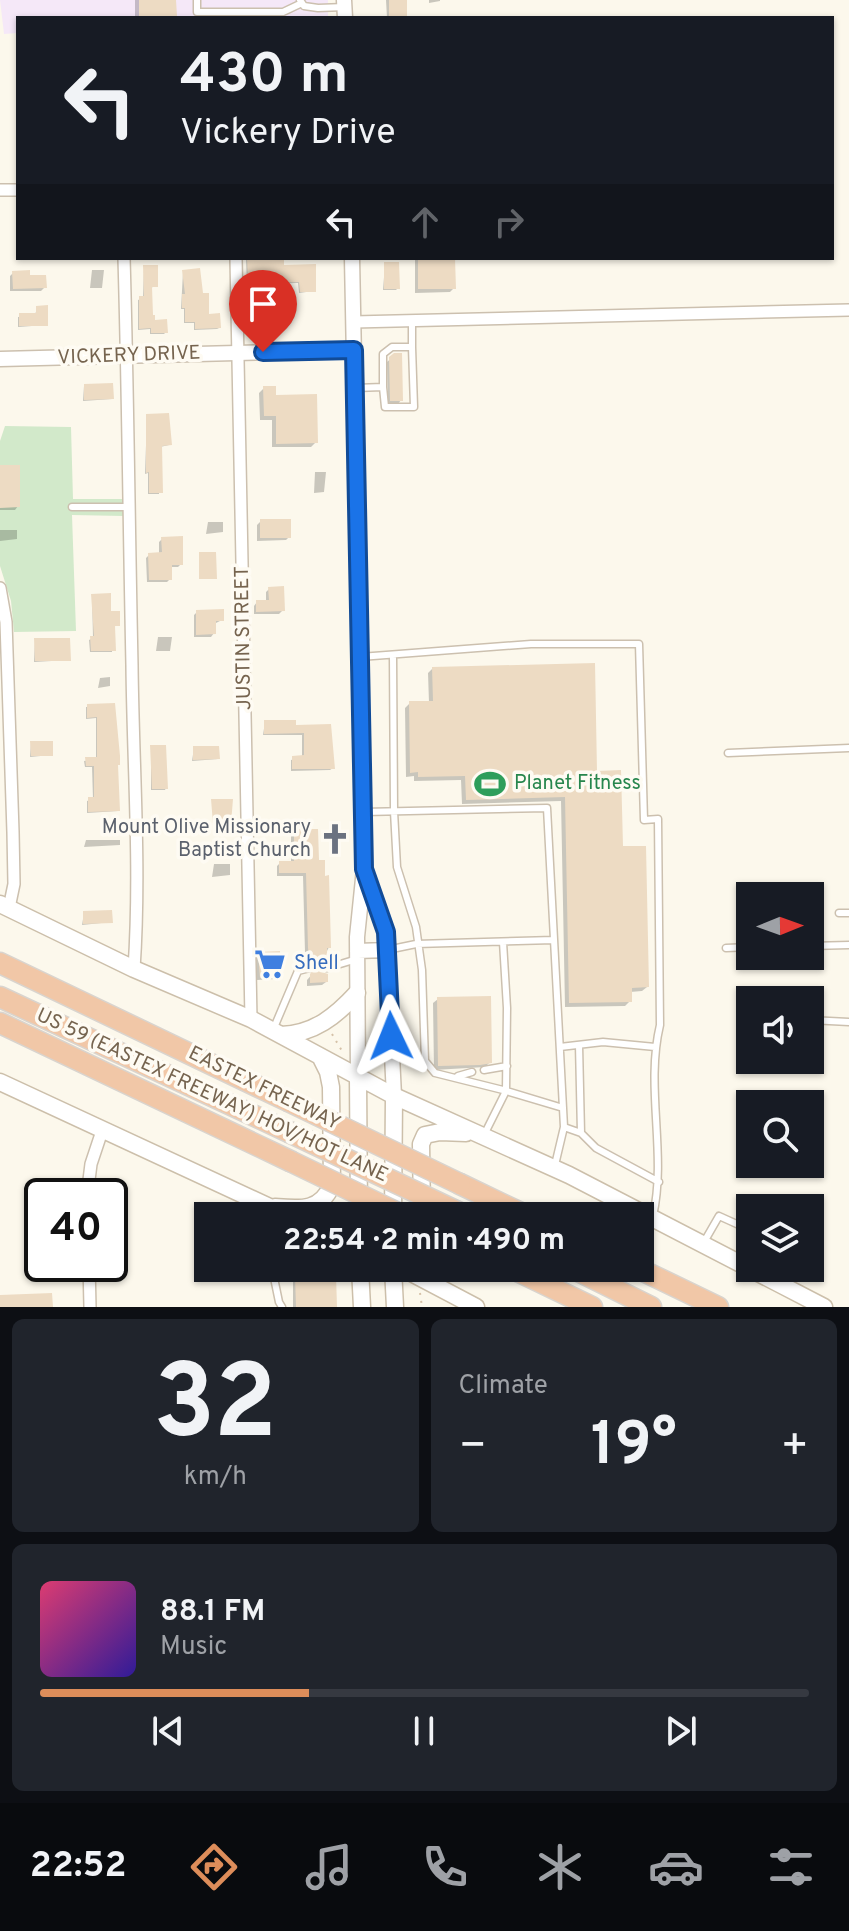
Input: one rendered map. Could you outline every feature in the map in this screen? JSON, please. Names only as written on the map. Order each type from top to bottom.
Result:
[{"type":"highway","points":[[0,947],[12,953],[40,982]]},
{"type":"highway","name":"EASTEX FREEWAY","points":[[0,963],[498,1202]]},
{"type":"highway","name":"US 59 (EASTEX FREEWAY) HOV/HOT LANE","points":[[0,997],[437,1202]]},
{"type":"highway","points":[[0,1023],[375,1202]]},
{"type":"highway","points":[[654,1276],[718,1307]]},
{"type":"highway","points":[[540,1282],[592,1307]]},
{"type":"highway","points":[[600,1282],[651,1307]]},
{"type":"main road","points":[[4,906],[134,969],[251,1019],[394,1096],[555,1168],[621,1202]]},
{"type":"main road","points":[[276,1032],[292,1035],[319,1026],[339,1013],[357,993]]},
{"type":"main road","points":[[320,1056],[331,1087],[332,1185],[320,1202]]},
{"type":"main road","points":[[358,1077],[359,1202]]},
{"type":"main road","points":[[0,1082],[255,1202]]},
{"type":"main road","points":[[393,1202],[394,1096]]},
{"type":"main road","points":[[422,1202],[421,1144],[425,1135],[440,1132],[483,1136]]},
{"type":"main road","points":[[654,1219],[736,1259]]},
{"type":"main road","points":[[361,1282],[362,1307]]},
{"type":"main road","points":[[394,1282],[395,1307]]},
{"type":"main road","points":[[429,1282],[476,1307]]},
{"type":"main road","points":[[781,1282],[824,1307]]},
{"type":"main road","points":[[454,1307],[476,1307]]},
{"type":"street","points":[[124,260],[138,857],[134,969]]},
{"type":"street","name":"JUSTIN STREET","points":[[236,260],[251,1019]]},
{"type":"street","points":[[352,260],[364,869],[357,955],[358,1077]]},
{"type":"street","points":[[354,322],[849,310]]},
{"type":"street","name":"VICKERY DRIVE","points":[[0,359],[354,350]]},
{"type":"street","points":[[0,588],[6,622],[14,884],[4,906]]},
{"type":"street","points":[[364,869],[386,932],[394,1096]]},
{"type":"street","points":[[357,955],[387,950]]},
{"type":"street","points":[[89,1178],[102,1131]]},
{"type":"street","points":[[89,1282],[90,1307]]},
{"type":"lane","points":[[197,0],[197,12],[283,12],[301,1],[318,8],[345,8]]},
{"type":"lane","points":[[412,321],[414,407],[385,407],[386,365],[383,354],[392,347],[412,347]]},
{"type":"lane","points":[[402,364],[413,364]]},
{"type":"lane","points":[[403,378],[413,378]]},
{"type":"lane","points":[[355,388],[386,386]]},
{"type":"lane","points":[[403,393],[413,392]]},
{"type":"lane","points":[[72,507],[130,507]]},
{"type":"lane","points":[[360,657],[531,644],[639,644],[644,820],[658,819],[660,1025],[655,1047],[659,1182],[654,1208]]},
{"type":"lane","points":[[393,655],[397,867],[416,927],[422,970],[425,1061],[435,1073],[563,1108]]},
{"type":"lane","points":[[728,753],[849,748]]},
{"type":"lane","points":[[363,812],[547,808],[564,1127],[555,1168]]},
{"type":"lane","points":[[839,913],[849,913]]},
{"type":"lane","points":[[387,950],[416,944],[554,940]]},
{"type":"lane","points":[[483,1136],[506,1091],[503,942]]},
{"type":"lane","points":[[824,946],[849,945]]},
{"type":"lane","points":[[726,948],[736,948]]},
{"type":"lane","points":[[327,968],[357,955]]},
{"type":"lane","points":[[276,1032],[298,971],[310,968]]},
{"type":"lane","points":[[824,1021],[849,1022]]},
{"type":"lane","points":[[560,1047],[603,1042],[655,1047]]},
{"type":"lane","points":[[579,1045],[581,1133]]},
{"type":"lane","points":[[484,1070],[507,1066]]},
{"type":"lane","points":[[455,1077],[472,1072]]},
{"type":"lane","points":[[564,1127],[581,1133],[596,1148],[659,1182]]},
{"type":"lane","points":[[703,1244],[719,1216],[736,1224]]},
{"type":"lane","points":[[275,1282],[282,1307]]},
{"type":"path","points":[[327,1026],[343,1049]]},
{"type":"path","points":[[415,1291],[421,1294],[422,1307]]},
{"type":"shaded area","points":[[0,0],[328,0],[328,16],[16,16],[16,33],[4,34]]},
{"type":"green space","points":[[5,426],[71,427],[73,499],[123,499],[124,516],[72,515],[76,631],[14,632],[11,601],[0,566],[0,441]]},
{"type":"building","points":[[139,0],[176,0],[177,16],[139,16]]},
{"type":"building","points":[[389,0],[407,0],[407,16],[389,16]]},
{"type":"building","points":[[247,260],[284,260],[284,265],[316,264],[316,292],[300,292],[299,282],[248,283]]},
{"type":"building","points":[[418,260],[455,260],[456,289],[418,289]]},
{"type":"building","points":[[384,262],[399,262],[400,289],[384,289]]},
{"type":"building","points":[[143,265],[158,265],[158,287],[152,287],[153,315],[155,320],[167,319],[168,333],[151,333],[151,328],[139,329],[139,296],[144,296]]},
{"type":"building","points":[[200,268],[203,293],[209,293],[209,314],[220,313],[221,328],[195,329],[195,322],[185,322],[182,270]]},
{"type":"building","points":[[30,270],[30,275],[46,275],[47,288],[13,289],[12,271]]},
{"type":"building","points":[[48,305],[48,326],[19,326],[19,313],[36,313],[36,306]]},
{"type":"building","points":[[402,353],[403,401],[390,401],[389,357]]},
{"type":"building","points":[[113,383],[114,399],[84,400],[84,384]]},
{"type":"building","points":[[263,386],[276,386],[276,395],[317,394],[318,443],[276,444],[276,416],[264,416]]},
{"type":"building","points":[[169,413],[172,445],[162,446],[163,493],[149,493],[146,414]]},
{"type":"building","points":[[0,465],[20,465],[20,507],[0,508]]},
{"type":"building","points":[[260,519],[291,519],[291,538],[260,538]]},
{"type":"building","points":[[183,536],[183,565],[172,565],[172,580],[149,580],[148,553],[162,552],[161,537]]},
{"type":"building","points":[[199,552],[216,552],[217,579],[199,579]]},
{"type":"building","points":[[284,586],[285,611],[256,612],[256,600],[269,600],[268,587]]},
{"type":"building","points":[[111,593],[111,611],[120,611],[120,626],[115,626],[116,651],[91,651],[90,636],[94,636],[91,594]]},
{"type":"building","points":[[224,609],[224,621],[216,621],[216,634],[196,635],[196,610]]},
{"type":"building","points":[[34,638],[70,638],[71,661],[35,661]]},
{"type":"building","points":[[595,663],[597,771],[621,770],[623,846],[646,846],[649,987],[632,988],[632,1002],[569,1003],[565,797],[466,800],[465,776],[418,777],[418,772],[410,773],[409,701],[433,701],[432,667]]},
{"type":"building","points":[[115,703],[120,756],[120,811],[88,812],[88,797],[94,797],[94,766],[86,766],[85,757],[97,757],[97,717],[87,718],[87,704]]},
{"type":"building","points":[[264,720],[296,720],[296,725],[331,724],[335,769],[292,769],[292,756],[304,755],[304,733],[264,734]]},
{"type":"building","points":[[30,741],[53,741],[53,756],[31,756]]},
{"type":"building","points":[[150,745],[166,745],[168,789],[152,789]]},
{"type":"building","points":[[193,746],[219,746],[220,759],[193,760]]},
{"type":"building","points":[[211,799],[233,799],[230,836],[214,836]]},
{"type":"building","points":[[294,829],[318,829],[319,860],[325,860],[325,876],[329,875],[331,948],[327,948],[327,962],[321,967],[322,972],[328,974],[328,982],[310,983],[310,974],[316,967],[310,962],[308,948],[306,873],[279,873],[279,861],[294,861]]},
{"type":"building","points":[[112,910],[113,923],[83,924],[83,911]]},
{"type":"building","name":"Shell","points":[[280,951],[281,977],[260,978],[258,952]]},
{"type":"building","points":[[491,996],[492,1063],[438,1066],[437,997]]},
{"type":"building","points":[[295,1282],[336,1282],[337,1307],[296,1307]]},
{"type":"building","points":[[52,1293],[53,1307],[0,1307],[0,1295]]},
{"type":"place","name":"Planet Fitness","points":[[490,784]]},
{"type":"place","name":"Mount Olive Missionary Baptist Church","points":[[335,839]]},
{"type":"place","name":"Shell","points":[[270,964]]},
{"type":"route","points":[[263,352],[354,350],[364,869],[386,932],[391,1036]]}]
